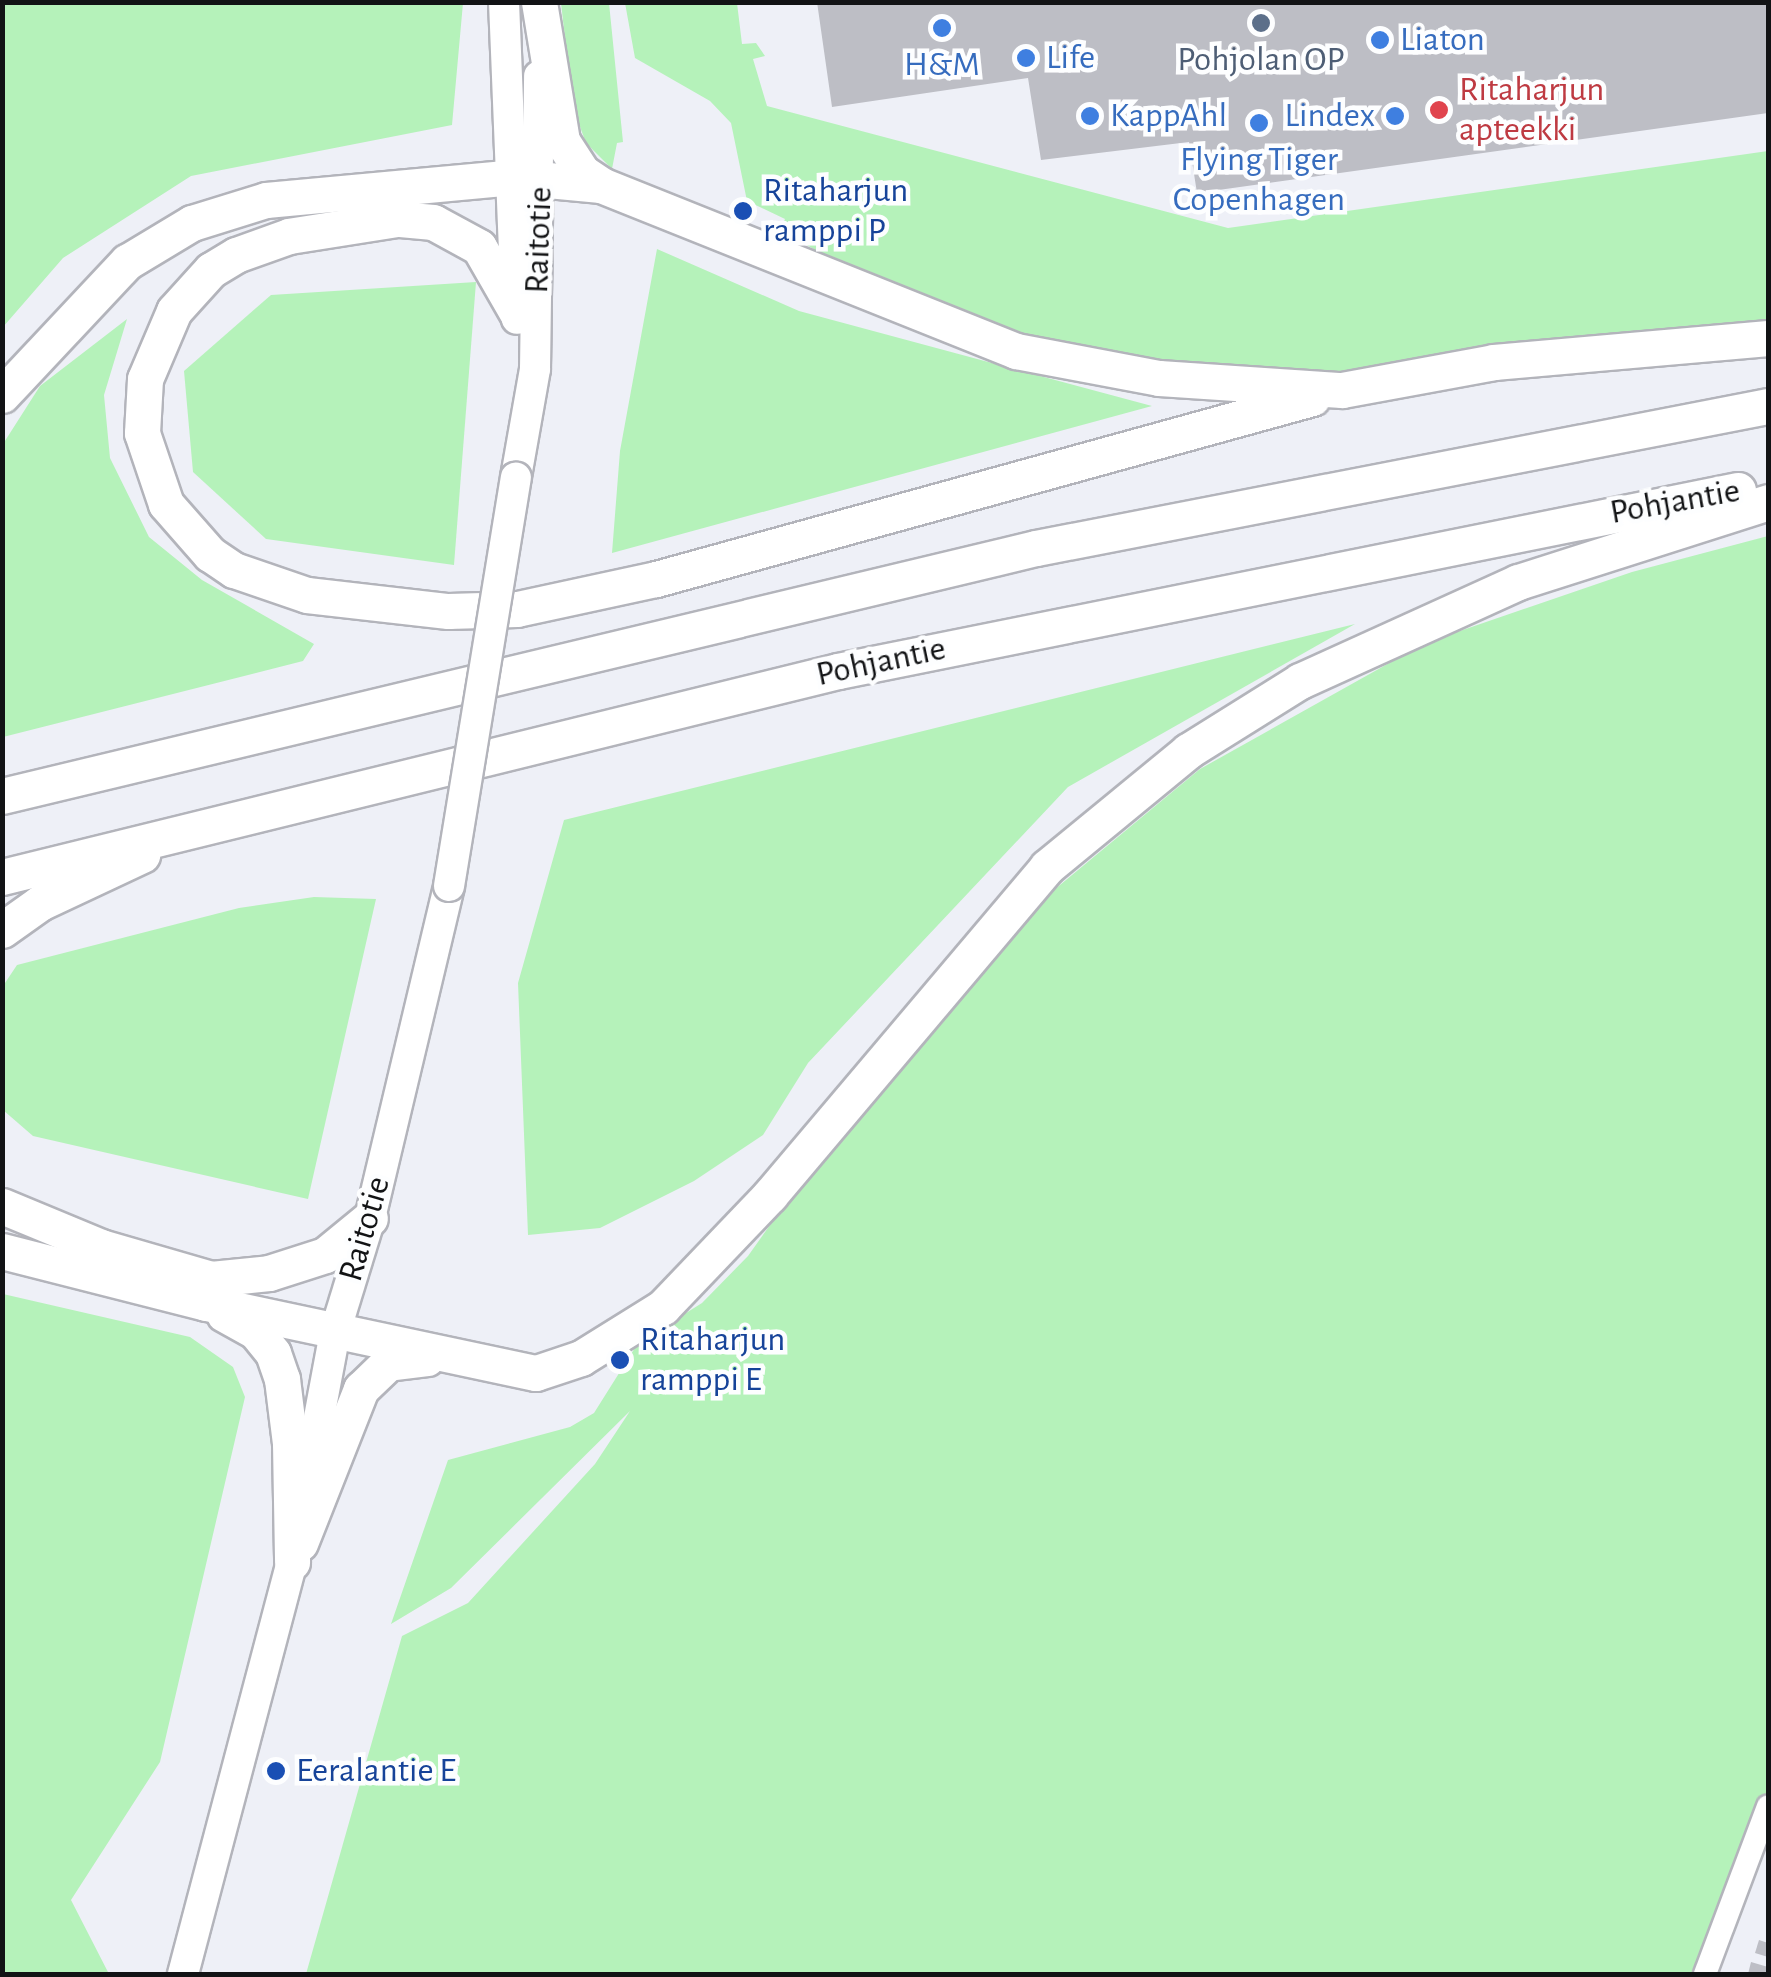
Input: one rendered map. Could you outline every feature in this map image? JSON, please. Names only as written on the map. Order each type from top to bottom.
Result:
[{"type":"highway","points":[[538,2],[562,141],[582,172],[601,185],[1016,351],[1159,378],[1342,390]]},
{"type":"highway","points":[[2,395],[127,262],[192,223],[266,200],[528,176],[601,185]]},
{"type":"highway","points":[[517,313],[479,247],[433,222],[397,220],[289,236],[236,255],[211,270],[174,311],[145,379],[142,433],[166,504],[210,554],[234,570],[307,595],[414,609],[517,609],[656,579],[1342,390],[1494,362],[1768,338]]},
{"type":"highway","points":[[2,796],[1036,548],[1768,406]]},
{"type":"highway","name":"Pohjantie","points":[[2,876],[239,814],[838,671],[1768,485]]},
{"type":"highway","points":[[2,1251],[206,1304],[536,1373],[624,1337],[663,1307],[770,1195],[1047,867],[1188,752],[1300,681],[1518,582],[1768,502]]},
{"type":"highway","points":[[2,930],[56,896],[239,814]]},
{"type":"highway","points":[[2,1206],[102,1247],[210,1278],[269,1273],[325,1255],[370,1218]]},
{"type":"highway","points":[[206,1304],[256,1332],[273,1354],[290,1443],[292,1562]]},
{"type":"highway","points":[[292,1562],[361,1389],[388,1363],[449,1356]]},
{"type":"main road","name":"Raitotie","points":[[183,1974],[292,1562],[335,1332],[370,1218],[449,886],[535,369],[528,176],[504,2]]},
{"type":"main road","name":"Raitotie","points":[[516,477],[517,313],[538,2]]},
{"type":"street","points":[[1705,1974],[1768,1806]]},
{"type":"green space","points":[[2,3],[463,3],[452,125],[191,176],[63,258],[3,327]]},
{"type":"green space","points":[[561,3],[609,3],[623,142],[617,143],[612,169],[586,143],[573,108]]},
{"type":"green space","points":[[625,3],[737,3],[742,44],[756,43],[765,56],[753,59],[767,106],[1228,228],[1768,151],[1768,329],[1321,373],[1235,374],[1056,350],[835,261],[780,230],[785,219],[747,201],[731,123],[710,101],[635,58]]},
{"type":"green space","points":[[657,249],[799,311],[1152,406],[612,553],[620,451]]},
{"type":"green space","points":[[476,282],[454,565],[266,539],[193,472],[184,371],[271,295]]},
{"type":"green space","points":[[127,319],[104,395],[110,458],[149,537],[202,580],[314,644],[303,661],[3,737],[3,444],[40,386]]},
{"type":"green space","points":[[1768,536],[1768,1789],[1691,1974],[306,1974],[402,1636],[468,1603],[595,1464],[630,1411],[451,1588],[391,1624],[448,1460],[570,1427],[594,1413],[638,1343],[702,1303],[748,1256],[817,1159],[826,1159],[1037,904],[1200,769],[1425,643],[1632,572]]},
{"type":"green space","points":[[1355,624],[1068,787],[808,1063],[763,1135],[694,1181],[600,1228],[528,1235],[518,983],[564,820]]},
{"type":"green space","points":[[314,897],[376,899],[308,1199],[33,1136],[3,1110],[3,986],[17,965],[239,908]]},
{"type":"green space","points":[[3,1294],[190,1337],[233,1367],[245,1397],[160,1762],[71,1900],[109,1974],[3,1974]]},
{"type":"building","points":[[817,2],[1768,2],[1768,113],[1197,193],[1189,142],[1041,160],[1028,78],[832,107]]},
{"type":"building","points":[[1759,1940],[1768,1943],[1768,1957],[1755,1953]]},
{"type":"building","points":[[1751,1962],[1768,1967],[1768,1974],[1748,1974]]},
{"type":"place","name":"Pohjolan OP","points":[[1261,23]]},
{"type":"place","name":"H&M","points":[[942,28]]},
{"type":"place","name":"Liaton","points":[[1380,40]]},
{"type":"place","name":"Life","points":[[1026,58]]},
{"type":"place","name":"Ritaharjun apteekki","points":[[1439,110]]},
{"type":"place","name":"KappAhl","points":[[1090,116]]},
{"type":"place","name":"Lindex","points":[[1395,116]]},
{"type":"place","name":"Flying Tiger Copenhagen","points":[[1259,123]]},
{"type":"place","name":"Ritaharjun ramppi P","points":[[743,211]]},
{"type":"place","name":"Ritaharjun ramppi E","points":[[620,1360]]},
{"type":"place","name":"Eeralantie E","points":[[276,1771]]}]
